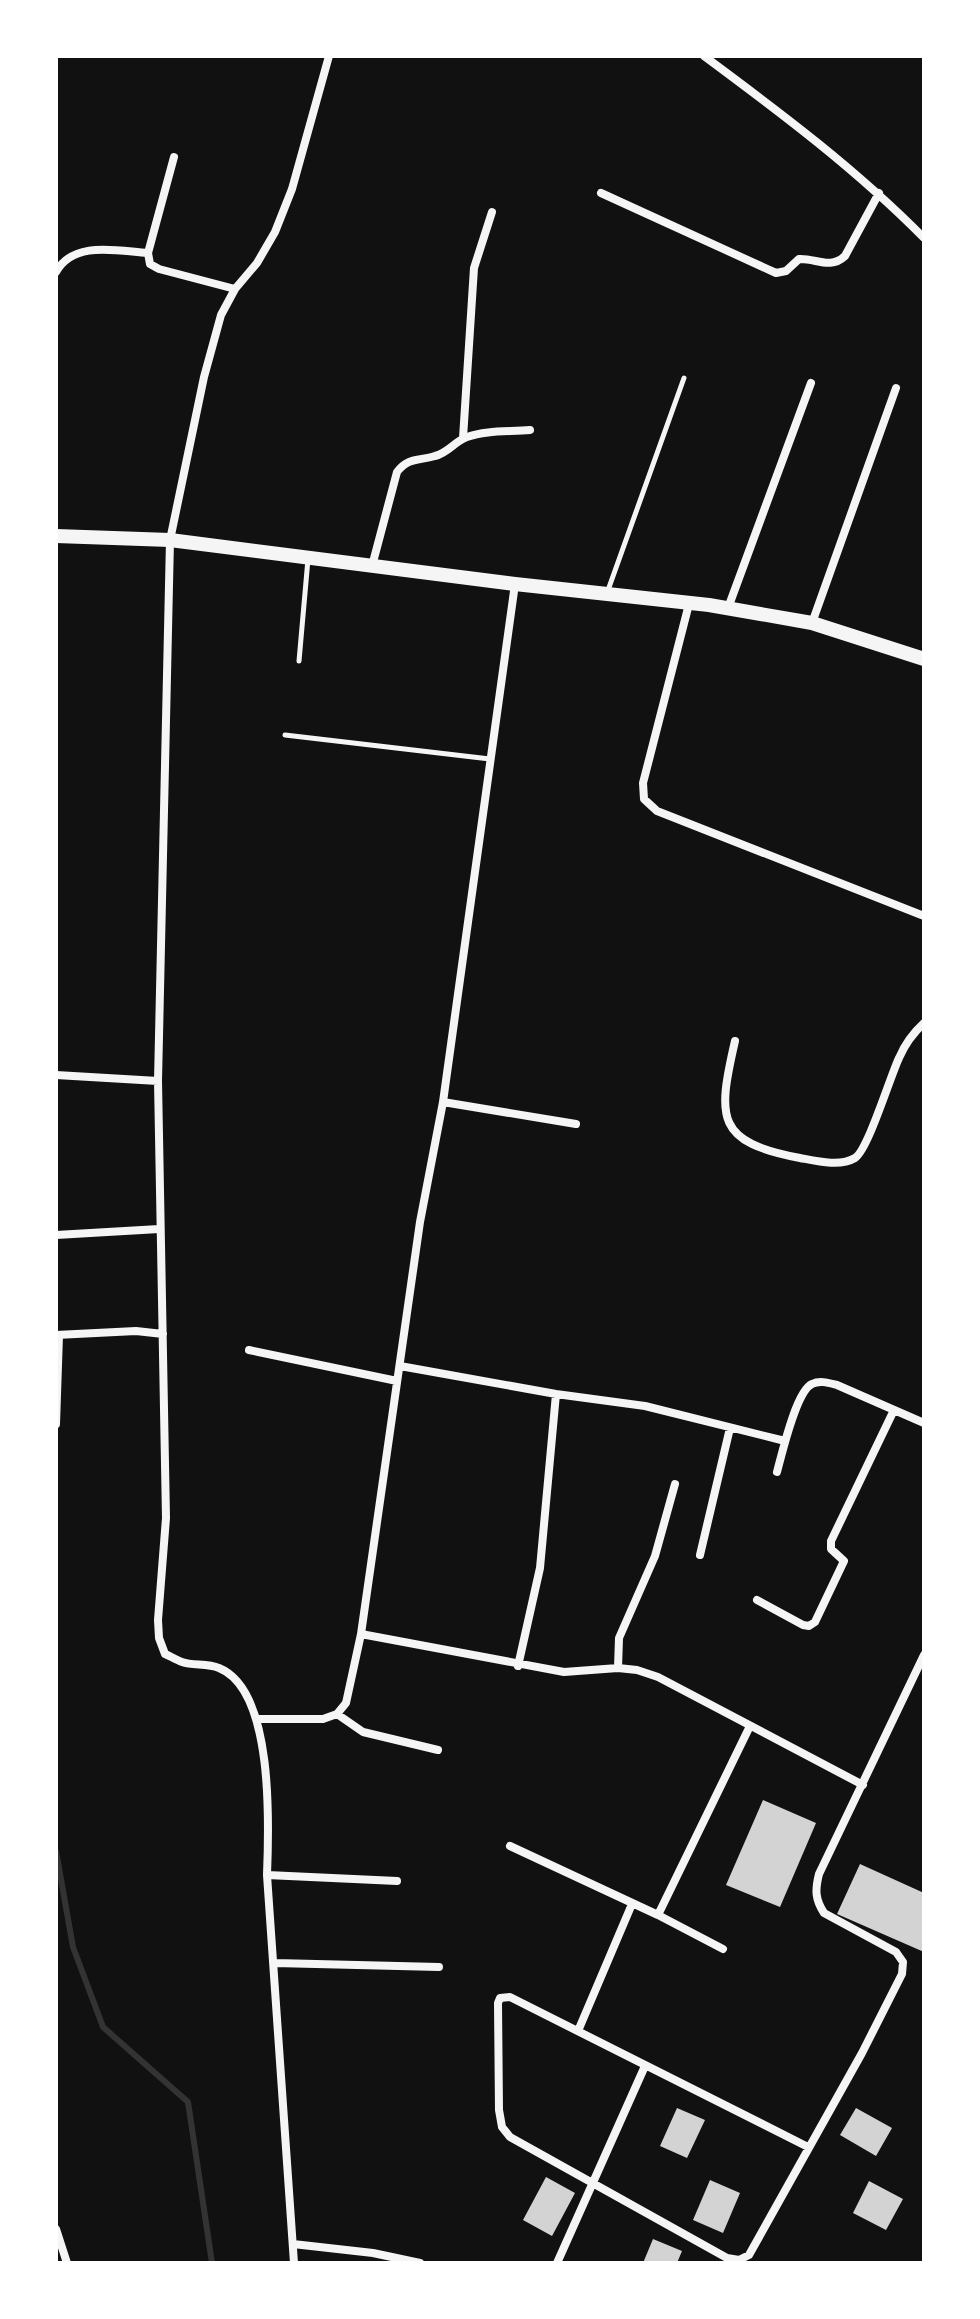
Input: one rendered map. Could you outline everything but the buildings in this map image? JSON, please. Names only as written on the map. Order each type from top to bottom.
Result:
[{"type":"main road","points":[[56,536],[170,540],[728,608],[812,623],[920,655]]},
{"type":"street","points":[[294,2263],[267,1875],[269,1822],[264,1760],[256,1719],[244,1687],[219,1668],[183,1662],[165,1654],[159,1638],[166,1518],[158,1081],[170,540],[204,377],[221,315],[235,289],[257,263],[275,232],[292,189],[329,56]]},
{"type":"street","points":[[704,56],[792,121],[879,193],[924,238]]},
{"type":"street","points":[[174,157],[148,253],[150,264],[235,289]]},
{"type":"street","points":[[601,193],[776,273],[786,271],[799,259],[838,263],[845,256],[879,193]]},
{"type":"street","points":[[463,438],[472,290],[482,238],[492,212]]},
{"type":"street","points":[[56,272],[61,263],[76,253],[93,250],[148,253]]},
{"type":"street","points":[[728,608],[811,383]]},
{"type":"street","points":[[812,623],[896,388]]},
{"type":"street","points":[[372,566],[397,472],[402,464],[411,459],[434,457],[446,452],[463,438],[530,430]]},
{"type":"street","points":[[256,1719],[323,1719],[337,1714],[346,1703],[361,1634],[420,1222],[443,1102],[515,584]]},
{"type":"street","points":[[689,604],[643,783],[644,799],[657,811],[924,916]]},
{"type":"street","points":[[735,1041],[727,1077],[726,1115],[736,1135],[755,1148],[825,1162],[849,1161],[862,1150],[900,1055],[911,1035],[924,1023]]},
{"type":"street","points":[[56,1075],[158,1081]]},
{"type":"street","points":[[443,1102],[576,1124]]},
{"type":"street","points":[[56,1235],[159,1229]]},
{"type":"street","points":[[56,1424],[57,1335],[136,1331],[163,1334]]},
{"type":"street","points":[[249,1350],[397,1381]]},
{"type":"street","points":[[400,1366],[556,1394],[645,1406],[785,1441]]},
{"type":"street","points":[[777,1472],[785,1441],[805,1390],[813,1383],[837,1385],[924,1423]]},
{"type":"street","points":[[518,1666],[540,1568],[556,1394]]},
{"type":"street","points":[[757,1600],[803,1625],[809,1626],[815,1622],[844,1561],[831,1549],[831,1541],[894,1410]]},
{"type":"street","points":[[700,1555],[730,1428]]},
{"type":"street","points":[[618,1668],[616,1655],[619,1638],[655,1556],[675,1484]]},
{"type":"street","points":[[361,1634],[518,1666],[564,1672],[618,1668],[637,1670],[658,1677],[863,1785]]},
{"type":"street","points":[[808,2147],[510,1997],[500,1998],[499,2110],[502,2127],[510,2137],[727,2258],[739,2260],[749,2255],[862,2053],[903,1968],[896,1952],[824,1913],[816,1902],[819,1874],[920,1676],[924,1655]]},
{"type":"street","points":[[337,1714],[363,1732],[438,1750]]},
{"type":"street","points":[[658,1915],[750,1726]]},
{"type":"street","points":[[510,1846],[723,1949]]},
{"type":"street","points":[[267,1875],[397,1881]]},
{"type":"street","points":[[578,2031],[632,1904]]},
{"type":"street","points":[[275,1963],[439,1967]]},
{"type":"street","points":[[557,2263],[645,2066]]},
{"type":"street","points":[[56,2229],[67,2263]]},
{"type":"street","points":[[293,2244],[373,2253],[418,2263]]},
{"type":"lane","points":[[607,594],[684,378]]},
{"type":"lane","points":[[299,661],[308,558]]},
{"type":"lane","points":[[285,735],[490,759]]},
{"type":"waterway","points":[[56,1851],[73,1947],[103,2027],[188,2102],[212,2263]]}]
